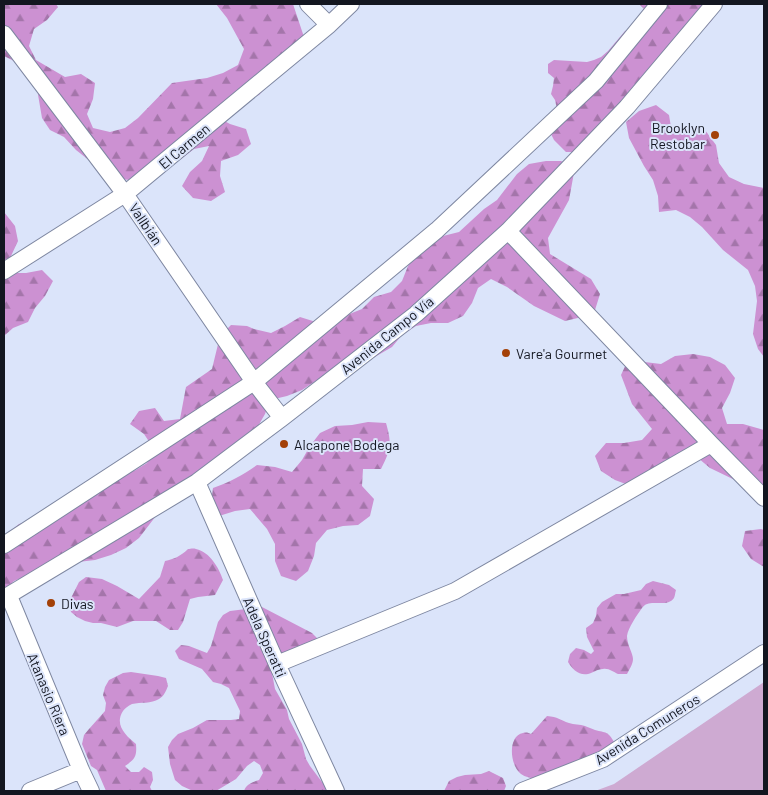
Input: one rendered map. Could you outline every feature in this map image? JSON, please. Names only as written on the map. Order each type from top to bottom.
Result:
[{"type":"street","points":[[308,4],[329,26]]},
{"type":"street","name":"El Carmen","points":[[4,271],[125,194],[329,26],[351,4]]},
{"type":"street","points":[[4,545],[254,382],[437,230],[596,81],[659,4]]},
{"type":"street","name":"Avenida Campo Vía","points":[[6,597],[197,482],[416,314],[508,231],[627,107],[714,4]]},
{"type":"street","name":"Vallbián","points":[[4,34],[125,194],[254,382],[282,418]]},
{"type":"street","points":[[508,231],[710,444],[764,498]]},
{"type":"street","points":[[276,664],[455,592],[710,444]]},
{"type":"street","name":"Adela Speratti","points":[[197,482],[276,664],[336,791]]},
{"type":"street","name":"Atanasio Riera","points":[[6,597],[91,791]]},
{"type":"street","name":"Avenida Comuneros","points":[[522,791],[603,759],[764,653]]},
{"type":"street","points":[[30,791],[81,770]]},
{"type":"green space","points":[[4,4],[56,4],[58,7],[47,20],[34,29],[29,46],[36,60],[65,77],[81,74],[95,83],[93,99],[87,114],[93,128],[110,132],[125,128],[138,118],[172,83],[207,78],[223,73],[238,65],[244,49],[227,18],[216,4],[293,4],[303,34],[304,50],[259,95],[243,101],[217,117],[246,129],[251,144],[238,155],[221,161],[220,176],[225,192],[211,201],[193,198],[182,186],[190,172],[202,161],[209,146],[194,149],[181,159],[138,181],[121,179],[90,161],[64,137],[50,130],[42,118],[36,83],[27,68],[4,56]]},
{"type":"green space","points":[[639,4],[720,4],[706,27],[671,53],[574,152],[566,152],[554,140],[550,132],[557,109],[551,94],[554,78],[548,73],[548,64],[554,60],[587,62],[601,57],[625,31],[634,27],[647,12]]},
{"type":"green space","points":[[656,105],[669,115],[672,133],[705,130],[716,145],[719,163],[729,177],[744,184],[764,188],[764,357],[758,349],[753,334],[757,301],[755,286],[748,270],[723,250],[690,217],[676,210],[659,212],[658,196],[653,180],[629,138],[626,122],[639,111]]},
{"type":"green space","points":[[561,161],[575,167],[569,200],[548,238],[550,254],[591,279],[600,294],[595,310],[582,317],[565,321],[534,306],[507,287],[491,279],[478,288],[472,303],[463,316],[448,323],[431,323],[416,326],[402,335],[392,347],[361,365],[329,372],[302,390],[270,400],[257,428],[159,512],[139,538],[126,548],[95,560],[78,562],[30,574],[14,581],[4,591],[4,536],[19,524],[38,519],[102,479],[134,471],[147,463],[154,449],[144,434],[130,424],[139,411],[155,408],[164,421],[180,419],[186,387],[212,369],[220,336],[231,325],[247,326],[271,333],[300,317],[316,322],[347,315],[362,309],[374,297],[391,292],[402,281],[408,266],[427,240],[459,232],[497,200],[517,174],[529,164]]},
{"type":"green space","points":[[4,212],[15,226],[18,241],[11,256],[11,273],[42,270],[53,281],[28,322],[13,328],[4,336]]},
{"type":"green space","points":[[693,354],[710,357],[725,365],[735,378],[722,408],[727,424],[743,424],[764,430],[764,507],[739,482],[710,468],[698,458],[631,486],[615,480],[601,471],[595,456],[606,443],[642,440],[652,429],[632,404],[621,375],[628,360],[661,364],[675,356]]},
{"type":"green space","points":[[368,422],[386,423],[390,442],[389,451],[381,469],[363,469],[362,486],[374,499],[370,516],[358,525],[327,530],[316,543],[314,556],[308,571],[296,581],[281,576],[275,561],[275,544],[267,529],[250,509],[219,516],[211,503],[213,488],[236,478],[257,465],[275,467],[292,472],[320,433],[335,426]]},
{"type":"green space","points":[[764,530],[764,567],[751,559],[742,546],[745,531]]},
{"type":"green space","points":[[188,549],[195,549],[206,553],[216,566],[223,580],[215,595],[190,599],[183,622],[178,630],[170,630],[156,621],[133,621],[117,627],[93,623],[77,617],[71,612],[69,604],[72,596],[79,582],[86,577],[102,579],[139,599],[160,577],[165,561],[183,554]]},
{"type":"green space","points":[[653,581],[669,585],[676,590],[675,596],[667,603],[649,603],[645,605],[635,618],[627,636],[633,659],[627,674],[618,674],[605,669],[585,674],[579,673],[574,669],[568,662],[570,654],[576,648],[591,654],[594,651],[587,637],[586,628],[593,623],[597,608],[602,602],[616,594],[641,590],[646,584]]},
{"type":"green space","points":[[262,607],[312,633],[318,639],[273,665],[272,673],[275,689],[287,710],[289,719],[302,744],[306,759],[325,786],[326,791],[244,791],[248,785],[259,780],[263,773],[260,765],[254,761],[236,779],[216,791],[193,791],[175,780],[170,764],[168,747],[172,740],[178,734],[207,720],[239,719],[240,711],[229,688],[213,682],[202,669],[179,659],[175,651],[181,645],[207,653],[218,622],[223,615],[230,611]]},
{"type":"green space","points":[[131,672],[166,678],[168,686],[164,695],[156,701],[132,704],[127,707],[123,711],[120,721],[122,730],[136,744],[135,757],[125,766],[131,772],[139,772],[144,767],[152,772],[153,780],[150,787],[152,791],[106,791],[97,770],[91,766],[82,744],[84,735],[105,711],[106,703],[103,695],[109,680],[123,673]]},
{"type":"green space","points":[[547,716],[606,733],[614,742],[611,750],[587,756],[580,761],[536,779],[523,775],[514,765],[512,745],[514,740],[523,733],[531,734]]},
{"type":"green space","points":[[489,771],[503,778],[506,786],[504,791],[444,791],[449,781],[457,777]]},
{"type":"shaded area","points":[[764,682],[764,791],[595,791],[614,784]]},
{"type":"place","name":"Brooklyn Restobar","points":[[715,135]]},
{"type":"place","name":"Vare'a Gourmet","points":[[506,353]]},
{"type":"place","name":"Alcapone Bodega","points":[[284,444]]},
{"type":"place","name":"Divas","points":[[51,603]]}]
